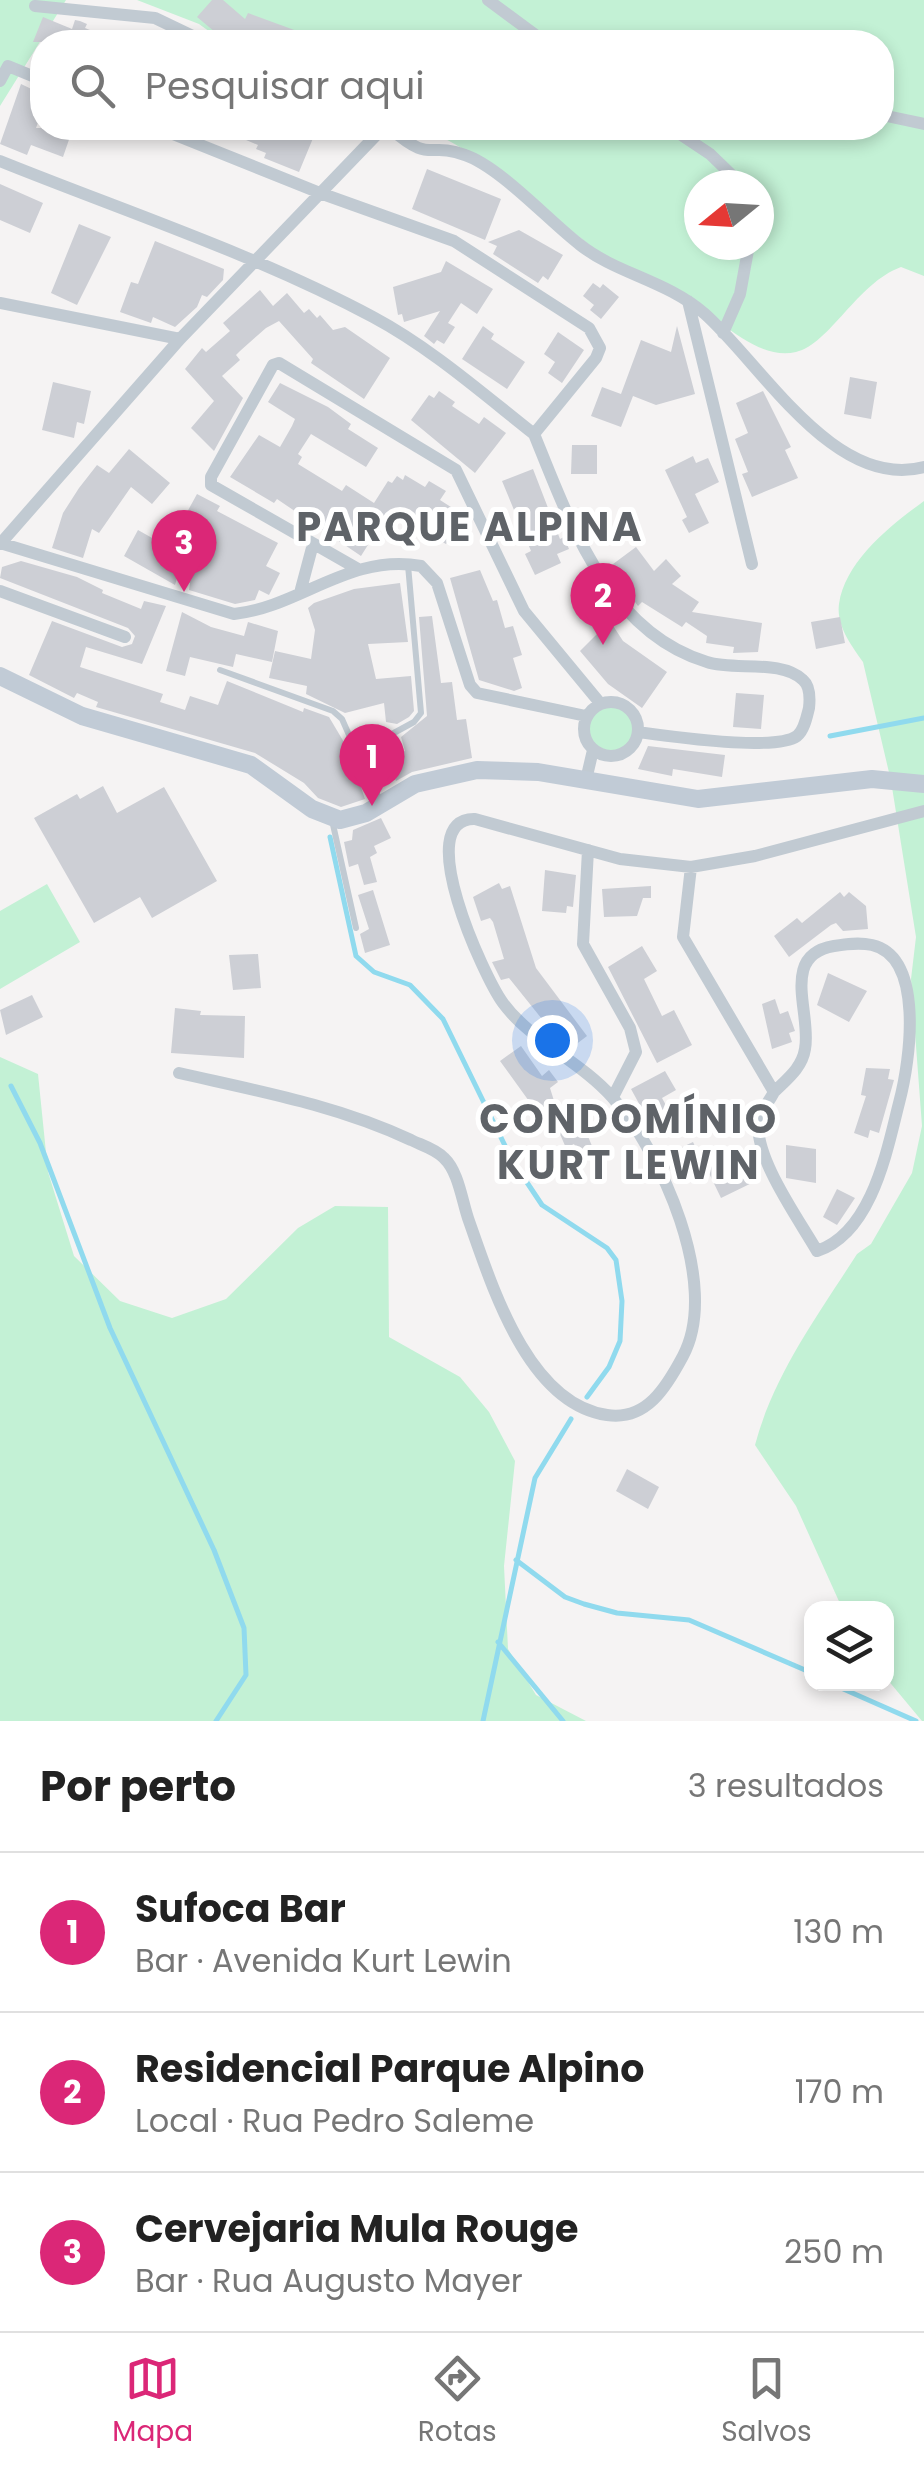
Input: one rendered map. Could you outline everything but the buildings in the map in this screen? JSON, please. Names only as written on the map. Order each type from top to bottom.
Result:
[{"type":"main road","points":[[0,676],[82,716],[251,765],[332,818],[353,818],[415,784],[477,770],[538,772],[698,799],[872,779],[924,784]]},
{"type":"street","points":[[488,0],[528,30]]},
{"type":"street","points":[[35,6],[155,18],[180,30]]},
{"type":"street","points":[[0,81],[8,66],[30,75]]},
{"type":"street","points":[[894,118],[924,124]]},
{"type":"street","points":[[187,140],[320,194],[454,241],[589,328],[600,348],[596,358],[534,434]]},
{"type":"street","points":[[371,140],[180,339],[0,543],[234,614],[265,607],[301,589],[358,569],[421,566],[437,583],[470,686],[477,693],[586,716]]},
{"type":"street","points":[[404,140],[414,148],[468,155],[581,246],[662,284],[688,301],[723,333],[754,372],[835,443],[874,469],[900,474],[924,468]]},
{"type":"street","points":[[688,140],[727,170]]},
{"type":"street","points":[[0,161],[252,263],[342,302],[410,338],[534,434],[580,546],[626,609],[675,648],[706,662],[782,670],[802,678],[808,688],[804,727],[787,740],[730,742],[638,732]]},
{"type":"street","points":[[723,333],[740,294],[746,260]]},
{"type":"street","points":[[688,301],[752,564]]},
{"type":"street","points":[[0,304],[180,339]]},
{"type":"street","points":[[358,569],[211,485],[211,477],[268,370],[278,364],[456,470],[503,575],[524,610],[600,704]]},
{"type":"street","points":[[301,589],[313,544]]},
{"type":"street","points":[[0,591],[125,638]]},
{"type":"street","points":[[586,780],[593,750],[584,734],[586,716],[600,704],[624,704],[635,716],[638,732],[632,748],[617,756],[593,750]]},
{"type":"street","points":[[358,753],[379,806]]},
{"type":"street","points":[[178,1073],[331,1107],[441,1155],[454,1176],[514,1334],[562,1397],[597,1414],[622,1418],[639,1413],[656,1399],[684,1354],[691,1329],[694,1282],[686,1235],[651,1158],[612,1098],[505,1005],[485,974],[464,922],[448,844],[457,823],[476,819],[588,850],[691,866],[755,856],[924,811]]},
{"type":"street","points":[[588,850],[584,944],[630,1028],[636,1052],[612,1098]]},
{"type":"street","points":[[691,866],[683,937],[774,1092]]},
{"type":"street","points":[[850,944],[872,944],[902,959],[912,980],[919,1030],[882,1173],[870,1198],[846,1230],[818,1251],[770,1169],[765,1152],[759,1121],[774,1092],[799,1066],[806,1048],[801,994],[804,962],[826,947],[850,944]]},
{"type":"lane","points":[[220,670],[333,711],[358,753],[414,722],[420,713],[408,564]]},
{"type":"lane","points":[[332,818],[356,928]]},
{"type":"green space","points":[[0,0],[66,0],[47,30],[30,30],[30,58],[0,106]]},
{"type":"green space","points":[[137,0],[924,0],[924,276],[901,267],[885,275],[821,338],[796,352],[781,353],[766,350],[736,334],[683,294],[626,271],[447,140],[894,140],[894,30],[207,30]]},
{"type":"green space","points":[[924,501],[924,1721],[894,1687],[894,1601],[839,1601],[796,1506],[755,1445],[773,1394],[799,1346],[857,1254],[871,1244],[912,1173],[922,1126],[911,979],[916,937],[891,781],[863,662],[846,635],[839,612],[850,573],[884,533]]},
{"type":"green space","points":[[611,706],[627,713],[634,729],[627,745],[611,752],[595,745],[588,729],[595,713]]},
{"type":"green space","points":[[47,884],[80,942],[0,989],[0,911]]},
{"type":"green space","points":[[0,1057],[38,1074],[48,1172],[74,1256],[120,1301],[172,1318],[226,1299],[298,1228],[335,1206],[388,1207],[389,1337],[460,1377],[489,1412],[515,1461],[504,1566],[508,1649],[536,1695],[586,1721],[0,1721]]},
{"type":"waterway","points":[[830,736],[924,718]]},
{"type":"waterway","points":[[330,837],[356,956],[374,972],[410,985],[443,1019],[512,1160],[542,1205],[607,1248],[616,1260],[622,1301],[620,1341],[609,1367],[587,1397]]},
{"type":"waterway","points":[[11,1086],[40,1143],[110,1328],[214,1550],[244,1628],[246,1675],[216,1721]]},
{"type":"waterway","points":[[483,1721],[535,1478],[571,1419]]},
{"type":"waterway","points":[[516,1560],[565,1597],[617,1613],[689,1620],[804,1670]]},
{"type":"waterway","points":[[498,1642],[563,1721]]},
{"type":"waterway","points":[[848,1691],[916,1721]]},
{"type":"place","name":"Cervejaria Mula Rouge","points":[[184,592]]},
{"type":"place","name":"Residencial Parque Alpino","points":[[603,645]]},
{"type":"place","name":"Sufoca Bar","points":[[372,806]]},
{"type":"district","name":"PARQUE ALPINA","points":[[470,527]]},
{"type":"district","name":"CONDOMÍNIO KURT LEWIN","points":[[629,1142]]}]
